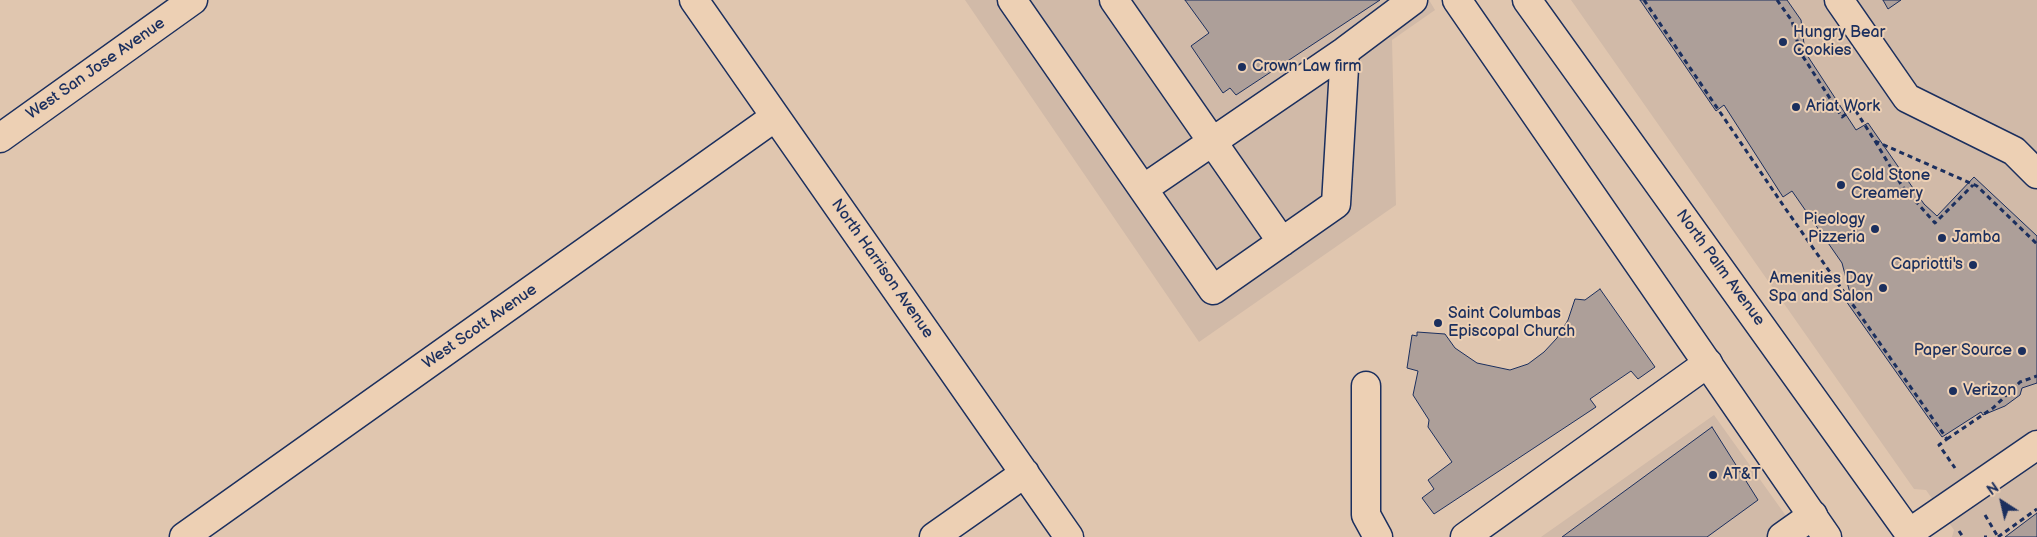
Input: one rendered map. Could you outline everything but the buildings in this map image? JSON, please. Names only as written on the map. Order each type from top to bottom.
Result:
[{"type":"street","name":"West San Jose Avenue","points":[[0,138],[193,0]]},
{"type":"street","name":"North Harrison Avenue","points":[[694,0],[1069,537]]},
{"type":"street","points":[[1012,0],[1213,290],[1336,204],[1345,51]]},
{"type":"street","points":[[1114,0],[1282,242]]},
{"type":"street","points":[[1143,189],[1345,51],[1413,0]]},
{"type":"street","points":[[1457,0],[1820,526],[1782,537]]},
{"type":"street","name":"North Palm Avenue","points":[[1527,0],[1911,535]]},
{"type":"street","points":[[1839,0],[1907,98],[2014,151],[2037,174]]},
{"type":"street","name":"West Scott Avenue","points":[[184,537],[775,116]]},
{"type":"street","points":[[1465,537],[1708,363]]},
{"type":"street","points":[[1366,386],[1366,515],[1378,537]]},
{"type":"street","points":[[1911,535],[2037,444]]},
{"type":"street","points":[[934,537],[1025,472]]},
{"type":"path","points":[[1644,0],[1785,208],[1947,439]]},
{"type":"path","points":[[1777,0],[1792,21],[1800,52],[1842,116],[1854,108],[1902,186],[1935,223],[1973,185]]},
{"type":"path","points":[[1875,141],[1973,185],[2037,244]]},
{"type":"path","points":[[1954,466],[1939,445],[1993,408],[2020,382],[2037,376]]},
{"type":"path","points":[[1998,537],[2037,509]]},
{"type":"shaded area","points":[[965,0],[1429,0],[1435,10],[1392,40],[1396,205],[1199,342]]},
{"type":"shaded area","points":[[1571,0],[2037,0],[2037,537],[1952,537],[1954,530],[1926,490],[1914,489]]},
{"type":"shaded area","points":[[1714,415],[1801,537],[1541,537]]},
{"type":"place","name":"Hungry Bear Cookies","points":[[1783,42]]},
{"type":"place","name":"Crown Law firm","points":[[1242,67]]},
{"type":"place","name":"Ariat Work","points":[[1796,107]]},
{"type":"place","name":"Cold Stone Creamery","points":[[1841,185]]},
{"type":"place","name":"Pieology Pizzeria","points":[[1875,229]]},
{"type":"place","name":"Jamba","points":[[1942,238]]},
{"type":"place","name":"Capriotti's","points":[[1973,265]]},
{"type":"place","name":"Amenities Day Spa and Salon","points":[[1883,288]]},
{"type":"place","name":"Saint Columbas Episcopal Church","points":[[1438,323]]},
{"type":"place","name":"Paper Source","points":[[2022,351]]},
{"type":"place","name":"Verizon","points":[[1953,391]]},
{"type":"place","name":"AT&T","points":[[1713,475]]}]
